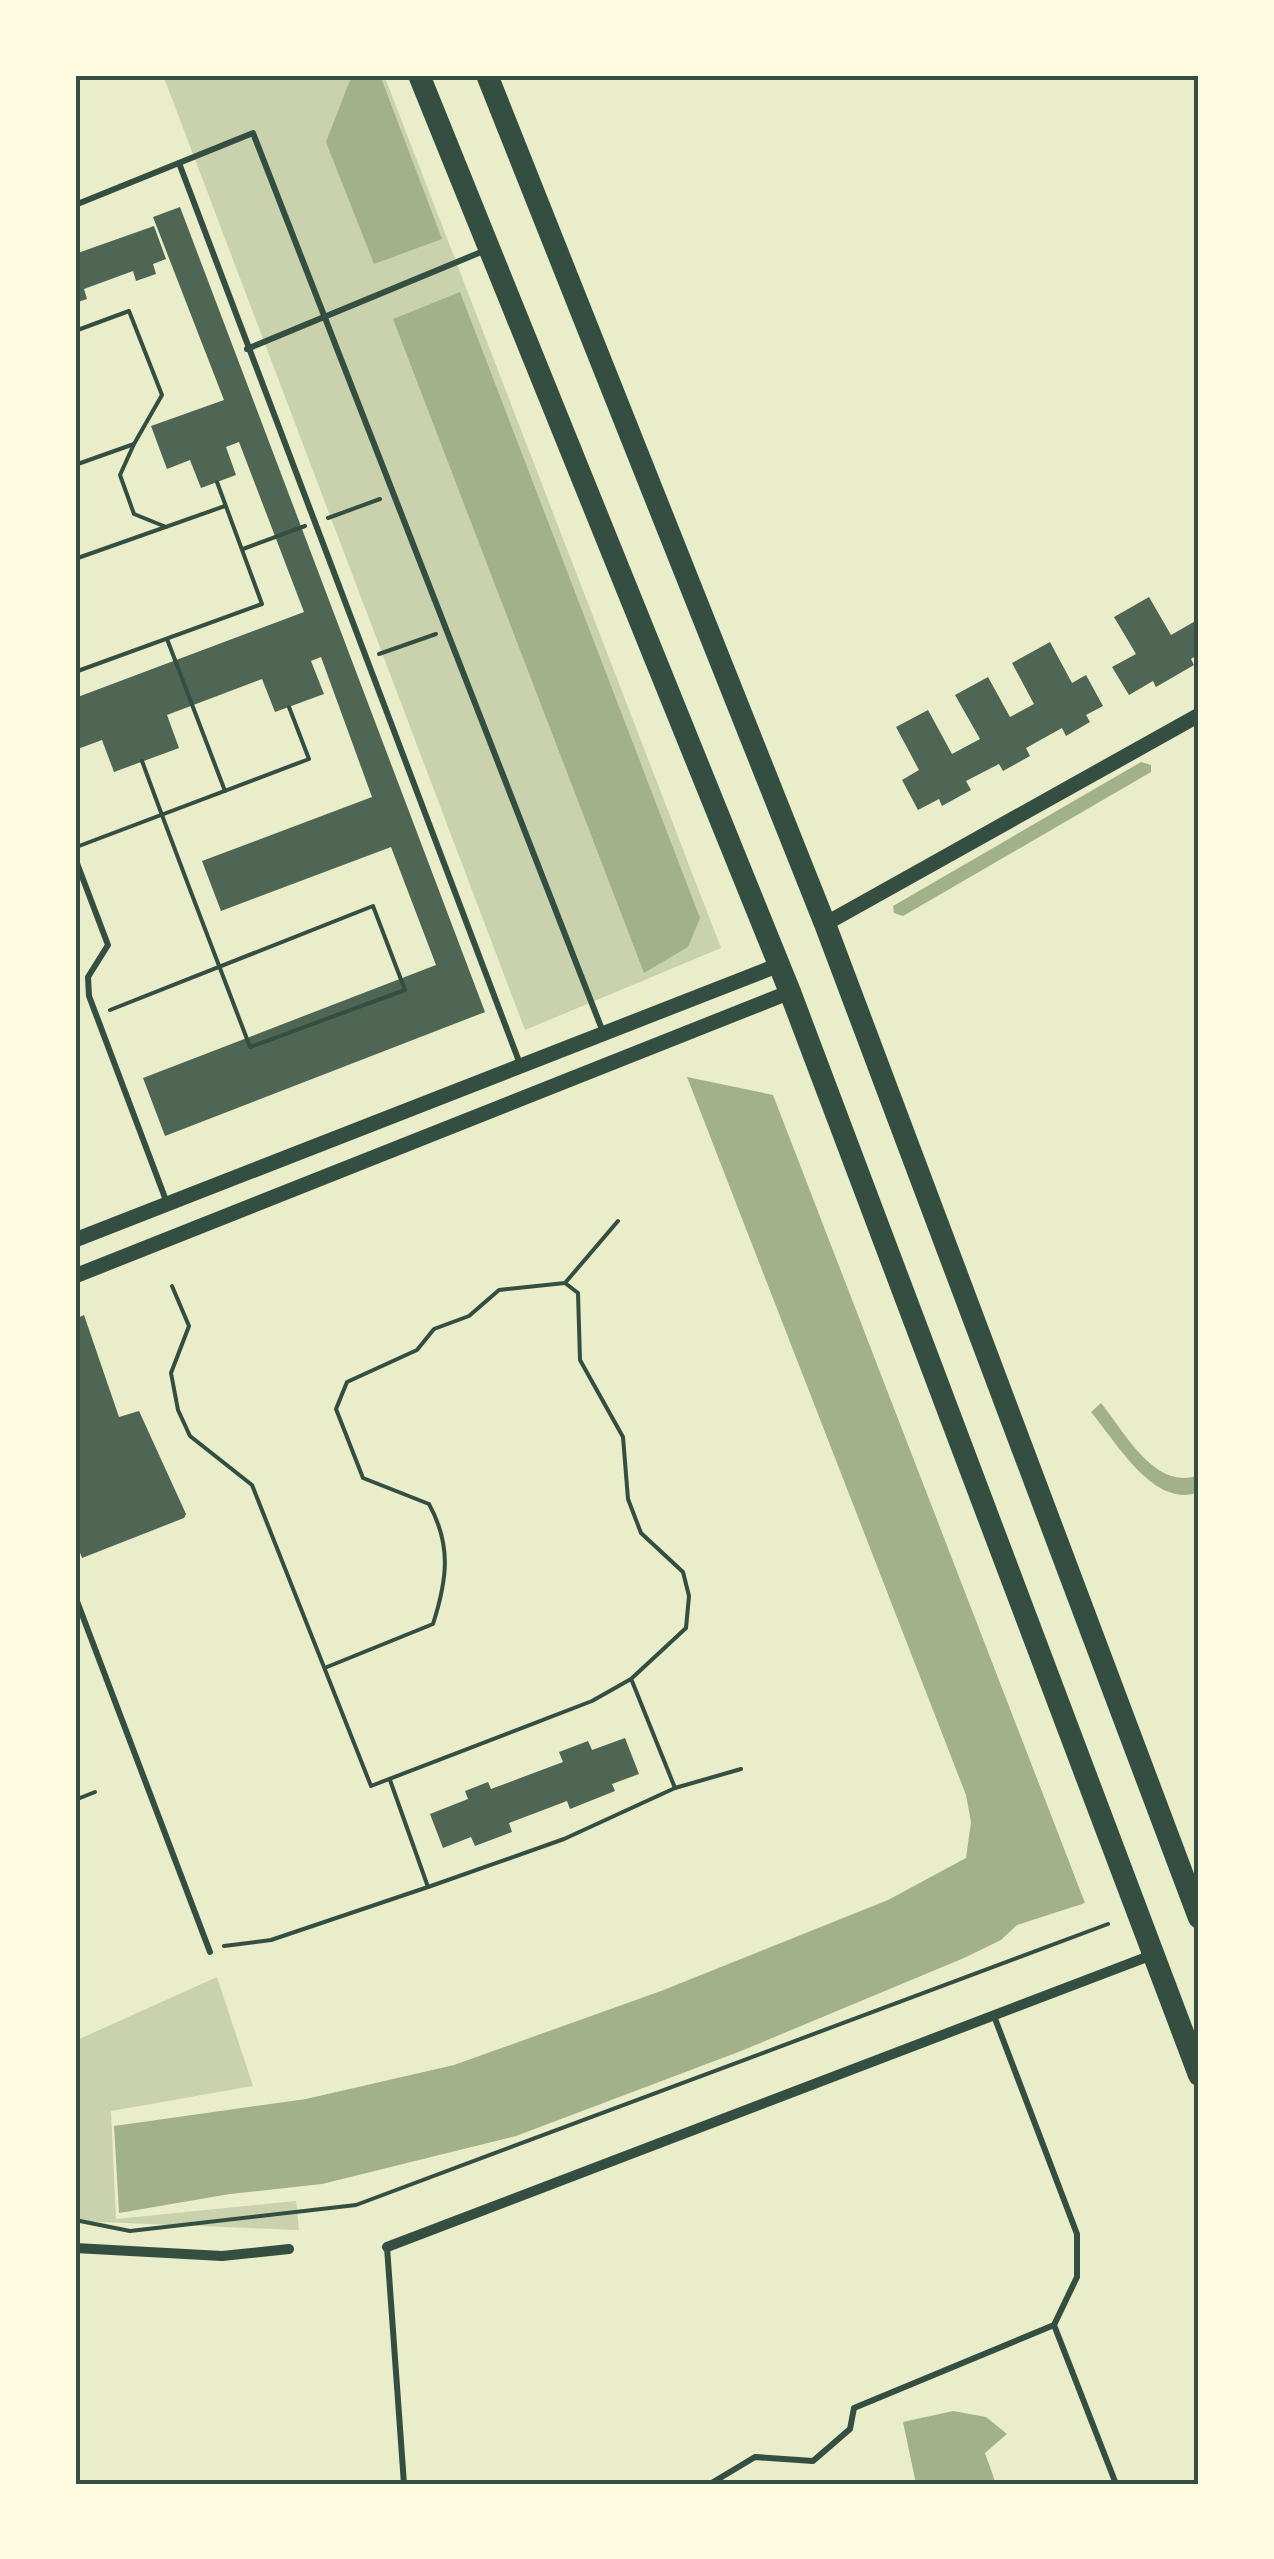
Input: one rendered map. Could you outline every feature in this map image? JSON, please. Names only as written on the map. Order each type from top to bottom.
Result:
[{"type":"highway","points":[[420,75],[790,992],[1199,2075]]},
{"type":"highway","points":[[487,75],[825,924],[1199,1918]]},
{"type":"street","points":[[825,924],[1199,715]]},
{"type":"street","points":[[75,1240],[779,965]]},
{"type":"street","points":[[75,1276],[790,992]]},
{"type":"street","points":[[387,2247],[1153,1955]]},
{"type":"street","points":[[75,2248],[222,2256],[290,2249]]},
{"type":"lane","points":[[75,205],[253,134],[603,1034]]},
{"type":"lane","points":[[178,163],[521,1066]]},
{"type":"lane","points":[[247,350],[489,249]]},
{"type":"lane","points":[[75,858],[108,945],[88,977],[97,1016],[167,1204]]},
{"type":"lane","points":[[75,1596],[210,1952]]},
{"type":"lane","points":[[710,2484],[755,2457],[813,2461],[850,2429],[854,2408],[1054,2326],[1077,2277],[1077,2234],[994,2016]]},
{"type":"lane","points":[[387,2247],[404,2484]]},
{"type":"lane","points":[[1054,2326],[1116,2484]]},
{"type":"path","points":[[75,331],[129,311],[162,396],[120,475],[134,514],[166,527]]},
{"type":"path","points":[[75,465],[134,444]]},
{"type":"path","points":[[75,672],[262,604],[216,482]]},
{"type":"path","points":[[75,559],[226,506]]},
{"type":"path","points":[[366,659],[446,630]]},
{"type":"path","points":[[166,638],[224,790]]},
{"type":"path","points":[[75,848],[309,759],[289,707]]},
{"type":"path","points":[[97,1016],[219,964],[373,906],[405,990],[250,1048],[219,964],[161,814],[142,761]]},
{"type":"path","points":[[327,1667],[433,1624],[447,1566],[444,1531],[429,1504],[363,1478],[336,1409],[347,1382],[417,1350],[434,1329],[469,1316],[498,1290],[566,1283],[618,1221]]},
{"type":"path","points":[[172,1286],[189,1326],[172,1373],[178,1410],[190,1436],[252,1485],[371,1786],[547,1721],[632,1679],[686,1628],[689,1596],[683,1572],[641,1533],[634,1516],[628,1499],[623,1438],[580,1360],[578,1293],[566,1283]]},
{"type":"path","points":[[632,1679],[675,1788]]},
{"type":"path","points":[[210,1952],[224,1946],[271,1940],[428,1887],[564,1838],[675,1788],[741,1769]]},
{"type":"path","points":[[390,1780],[428,1887]]},
{"type":"path","points":[[75,1800],[95,1792]]},
{"type":"path","points":[[75,2220],[130,2230],[356,2205],[1108,1924]]},
{"type":"shaded area","points":[[163,75],[384,75],[721,948],[525,1030]]},
{"type":"shaded area","points":[[352,75],[380,75],[442,239],[374,264],[326,142]]},
{"type":"shaded area","points":[[460,292],[700,918],[688,947],[644,973],[393,319]]},
{"type":"shaded area","points":[[1141,762],[1151,765],[1151,772],[903,916],[894,913],[893,906]]},
{"type":"shaded area","points":[[687,1077],[773,1095],[1085,1903],[1017,1925],[1001,1940],[964,1958],[741,2051],[516,2136],[322,2184],[230,2194],[119,2213],[114,2126],[306,2099],[454,2065],[661,1991],[888,1900],[966,1858],[971,1822],[966,1795]]},
{"type":"shaded area","points":[[1101,1403],[1155,1467],[1183,1478],[1199,1475],[1199,1492],[1182,1495],[1151,1482],[1091,1412]]},
{"type":"shaded area","points":[[217,1977],[253,2086],[111,2111],[116,2219],[296,2201],[299,2230],[75,2221],[75,2041]]},
{"type":"shaded area","points":[[953,2411],[986,2417],[1007,2434],[985,2453],[996,2484],[916,2484],[903,2422]]},
{"type":"building","points":[[180,207],[485,1012],[165,1136],[143,1078],[436,965],[391,847],[221,911],[202,861],[372,797],[321,657],[311,661],[324,694],[275,712],[262,679],[167,715],[179,748],[114,772],[102,740],[75,750],[75,698],[304,612],[239,442],[226,447],[236,475],[201,488],[190,460],[167,469],[151,426],[224,400],[153,217]]},
{"type":"building","points":[[154,226],[166,259],[153,264],[156,274],[136,281],[133,271],[84,289],[87,299],[75,303],[75,254]]},
{"type":"building","points":[[1149,597],[1171,635],[1199,619],[1199,654],[1191,659],[1194,665],[1156,687],[1153,681],[1129,695],[1112,667],[1136,654],[1114,617]]},
{"type":"building","points":[[1050,642],[1072,683],[1086,675],[1103,706],[1086,715],[1090,722],[1066,736],[1062,728],[1026,748],[1030,756],[1003,771],[999,764],[966,781],[971,790],[942,806],[939,799],[918,810],[902,780],[919,770],[896,727],[928,710],[952,754],[980,739],[955,695],[988,677],[1010,717],[1034,704],[1012,663]]},
{"type":"building","points":[[84,1315],[119,1417],[139,1411],[186,1514],[82,1558],[75,1540],[75,1319]]},
{"type":"building","points":[[625,1738],[639,1774],[612,1784],[615,1791],[570,1809],[567,1801],[509,1823],[512,1832],[475,1846],[471,1837],[443,1848],[430,1814],[468,1799],[465,1791],[488,1782],[491,1789],[563,1762],[559,1752],[588,1741],[592,1750]]}]
